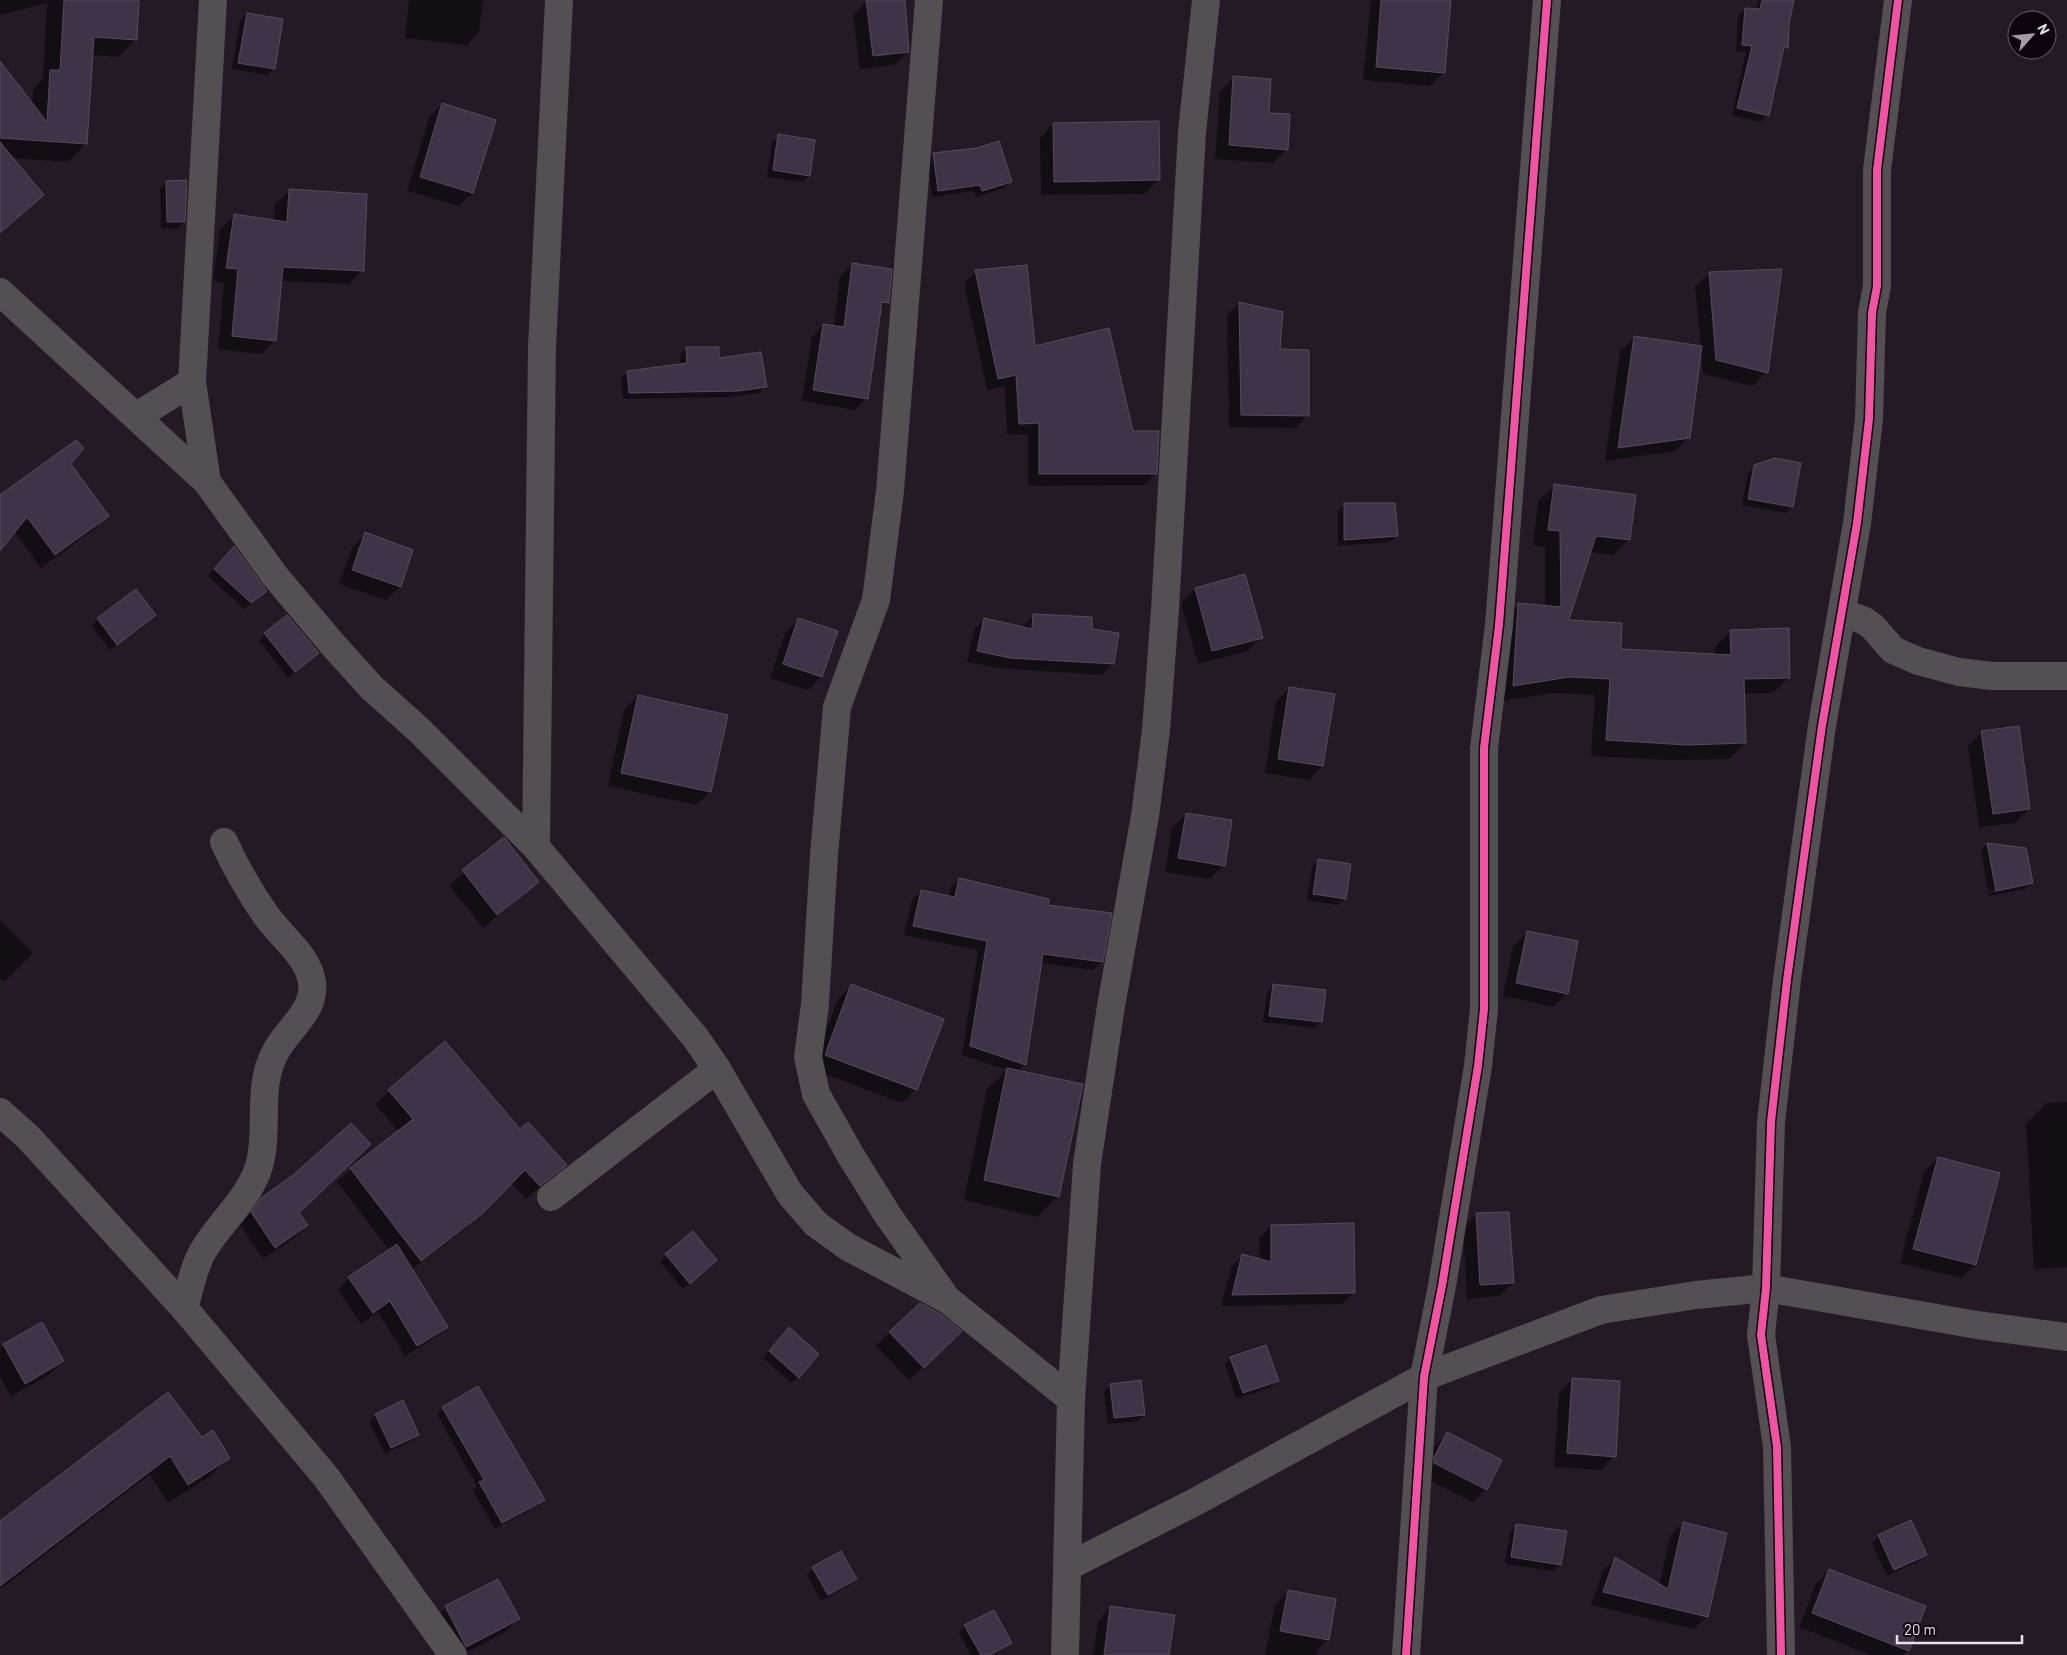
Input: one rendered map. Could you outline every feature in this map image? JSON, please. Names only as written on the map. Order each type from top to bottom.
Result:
[{"type":"street","points":[[207,482],[192,382],[213,0]]},
{"type":"street","points":[[536,847],[542,347],[560,0]]},
{"type":"street","points":[[929,0],[890,491],[876,600],[836,707],[824,855],[815,1004],[808,1057],[816,1094],[851,1156],[887,1214],[948,1300]]},
{"type":"street","points":[[1065,1655],[1071,1399],[1087,1164],[1110,1006],[1145,816],[1156,730],[1165,610],[1192,132],[1206,0]]},
{"type":"street","points":[[1406,1655],[1424,1377],[1442,1286],[1478,1066],[1484,1009],[1484,748],[1499,625],[1547,0]]},
{"type":"street","points":[[1781,1655],[1777,1448],[1761,1336],[1766,1288],[1772,1113],[1787,980],[1819,745],[1857,523],[1869,419],[1872,312],[1877,286],[1877,170],[1898,0]]},
{"type":"street","points":[[0,292],[207,482],[275,576],[366,681],[419,730],[536,847],[695,1037],[717,1069],[790,1194],[816,1224],[848,1247],[948,1300],[1071,1399]]},
{"type":"street","points":[[137,416],[192,382]]},
{"type":"street","points":[[1842,612],[1865,621],[1873,627],[1892,650],[1918,661],[1959,672],[1992,676],[2067,676]]},
{"type":"street","points":[[184,1308],[194,1271],[203,1251],[237,1207],[252,1182],[261,1159],[262,1099],[268,1076],[276,1051],[302,1015],[312,994],[312,982],[307,968],[294,949],[266,916],[242,880],[224,842]]},
{"type":"street","points":[[551,1197],[717,1069]]},
{"type":"street","points":[[0,1112],[28,1137],[184,1308],[326,1478],[452,1655]]},
{"type":"street","points":[[1067,1567],[1195,1502],[1424,1377],[1601,1310],[1696,1295],[1766,1288],[1977,1325],[2067,1337]]},
{"type":"building","points":[[64,0],[139,0],[137,40],[94,37],[87,144],[0,138],[0,61],[47,122],[50,70],[60,70]]},
{"type":"building","points":[[866,0],[905,0],[909,52],[873,56]]},
{"type":"building","points":[[1381,0],[1451,0],[1445,73],[1376,67]]},
{"type":"building","points":[[1762,0],[1794,0],[1789,24],[1788,48],[1784,47],[1769,116],[1737,108],[1752,46],[1742,45],[1745,8],[1760,9]]},
{"type":"building","points":[[247,13],[283,19],[275,69],[238,63]]},
{"type":"building","points":[[1233,76],[1271,79],[1269,113],[1290,114],[1288,150],[1229,145]]},
{"type":"building","points":[[442,103],[496,120],[473,193],[420,177]]},
{"type":"building","points":[[1159,121],[1160,180],[1054,182],[1053,123]]},
{"type":"building","points":[[778,134],[815,140],[810,176],[773,170]]},
{"type":"building","points":[[999,141],[1012,182],[982,191],[980,185],[938,191],[933,153],[977,148]]},
{"type":"building","points":[[0,142],[44,195],[0,233]]},
{"type":"building","points":[[187,180],[185,222],[167,222],[166,181]]},
{"type":"building","points":[[289,189],[367,194],[364,271],[283,267],[276,341],[232,336],[238,269],[226,268],[234,214],[287,222]]},
{"type":"building","points":[[852,263],[892,269],[889,303],[882,302],[868,399],[813,390],[823,324],[844,327]]},
{"type":"building","points":[[1027,265],[1035,346],[1109,328],[1133,431],[1159,431],[1157,474],[1039,474],[1039,423],[1019,424],[1016,375],[998,379],[975,270]]},
{"type":"building","points":[[1782,269],[1768,373],[1716,360],[1709,272]]},
{"type":"building","points":[[1239,302],[1283,312],[1280,349],[1309,350],[1309,416],[1241,415]]},
{"type":"building","points":[[1634,336],[1702,346],[1690,438],[1618,448]]},
{"type":"building","points":[[686,347],[719,347],[719,358],[761,352],[767,387],[738,391],[629,393],[627,371],[687,363]]},
{"type":"building","points":[[76,440],[84,448],[71,464],[109,516],[55,555],[27,517],[0,551],[0,495]]},
{"type":"building","points":[[1775,458],[1801,463],[1793,507],[1748,499],[1754,465]]},
{"type":"building","points":[[1554,484],[1636,495],[1630,540],[1596,536],[1569,620],[1622,623],[1621,649],[1731,655],[1730,630],[1789,628],[1790,678],[1744,679],[1746,743],[1687,745],[1606,740],[1610,679],[1569,677],[1513,686],[1518,603],[1561,607],[1560,531],[1548,530]]},
{"type":"building","points":[[1344,503],[1395,503],[1398,536],[1344,540]]},
{"type":"building","points":[[365,532],[413,550],[401,587],[352,570]]},
{"type":"building","points":[[234,546],[267,591],[251,603],[214,569]]},
{"type":"building","points":[[1245,574],[1263,638],[1212,651],[1195,588]]},
{"type":"building","points":[[136,589],[156,615],[117,645],[97,618]]},
{"type":"building","points":[[1033,614],[1092,617],[1092,629],[1119,633],[1114,664],[1010,658],[977,651],[984,618],[1032,629]]},
{"type":"building","points":[[287,615],[319,653],[295,672],[264,633]]},
{"type":"building","points":[[798,618],[838,631],[822,677],[783,664]]},
{"type":"building","points":[[1289,687],[1335,694],[1323,766],[1278,759]]},
{"type":"building","points":[[638,695],[728,715],[711,792],[621,773]]},
{"type":"building","points":[[2019,726],[2030,809],[1993,814],[1981,731]]},
{"type":"building","points":[[1186,813],[1232,820],[1225,866],[1178,858]]},
{"type":"building","points":[[504,837],[539,882],[497,915],[462,870]]},
{"type":"building","points":[[1987,843],[2026,848],[2033,883],[1996,891]]},
{"type":"building","points":[[1318,859],[1351,864],[1346,899],[1313,894]]},
{"type":"building","points":[[959,878],[1049,899],[1048,905],[1112,913],[1103,962],[1043,954],[1026,1065],[970,1046],[987,941],[913,926],[921,890],[955,897]]},
{"type":"building","points":[[1527,931],[1578,941],[1568,994],[1516,983]]},
{"type":"building","points":[[851,984],[944,1019],[917,1090],[825,1055]]},
{"type":"building","points":[[1273,984],[1326,990],[1322,1022],[1269,1016]]},
{"type":"building","points":[[445,1041],[520,1129],[528,1122],[567,1165],[540,1186],[525,1170],[483,1213],[421,1261],[350,1168],[413,1119],[388,1090]]},
{"type":"building","points":[[1007,1068],[1083,1084],[1059,1197],[984,1180]]},
{"type":"building","points":[[351,1123],[371,1144],[299,1213],[308,1225],[275,1248],[251,1212],[261,1198],[292,1176]]},
{"type":"building","points":[[1938,1157],[2000,1173],[1976,1265],[1913,1249]]},
{"type":"building","points":[[1509,1212],[1514,1283],[1480,1285],[1476,1213]]},
{"type":"building","points":[[1354,1223],[1355,1293],[1232,1295],[1242,1254],[1271,1262],[1271,1225]]},
{"type":"building","points":[[693,1231],[717,1260],[690,1284],[665,1254]]},
{"type":"building","points":[[397,1244],[448,1327],[417,1346],[390,1301],[373,1313],[348,1277]]},
{"type":"building","points":[[920,1303],[939,1313],[962,1331],[924,1368],[889,1332]]},
{"type":"building","points":[[42,1322],[64,1361],[25,1384],[3,1344]]},
{"type":"building","points":[[789,1327],[819,1354],[799,1378],[769,1351]]},
{"type":"building","points":[[1266,1345],[1279,1381],[1243,1393],[1230,1357]]},
{"type":"building","points":[[1572,1378],[1620,1381],[1616,1457],[1567,1453]]},
{"type":"building","points":[[1141,1380],[1145,1415],[1114,1418],[1110,1384]]},
{"type":"building","points":[[478,1386],[545,1500],[502,1523],[479,1482],[484,1480],[442,1407]]},
{"type":"building","points":[[168,1392],[202,1437],[213,1430],[230,1458],[188,1485],[170,1456],[0,1586],[0,1521]]},
{"type":"building","points":[[403,1400],[419,1435],[391,1448],[375,1414]]},
{"type":"building","points":[[1447,1432],[1502,1460],[1487,1490],[1434,1463],[1434,1457]]},
{"type":"building","points":[[1911,1520],[1927,1555],[1894,1570],[1878,1535]]},
{"type":"building","points":[[1683,1522],[1727,1533],[1708,1617],[1603,1592],[1615,1557],[1668,1589]]},
{"type":"building","points":[[1516,1524],[1567,1531],[1561,1565],[1511,1557]]},
{"type":"building","points":[[841,1551],[857,1579],[828,1595],[812,1567]]},
{"type":"building","points":[[1829,1569],[1926,1606],[1909,1651],[1812,1613]]},
{"type":"building","points":[[498,1579],[520,1619],[466,1647],[445,1606]]},
{"type":"building","points":[[1288,1590],[1336,1599],[1329,1640],[1280,1631]]},
{"type":"building","points":[[1110,1606],[1175,1615],[1169,1655],[1104,1655]]},
{"type":"building","points":[[994,1610],[1012,1643],[990,1655],[981,1655],[964,1625]]},
{"type":"cycle path","points":[[1406,1655],[1424,1377],[1442,1286],[1478,1066],[1484,1009],[1484,748],[1499,625],[1547,0]]},
{"type":"cycle path","points":[[1781,1655],[1777,1447],[1761,1335],[1766,1288],[1771,1122],[1787,980],[1822,726],[1857,523],[1869,419],[1872,313],[1877,286],[1877,170],[1898,0]]}]
